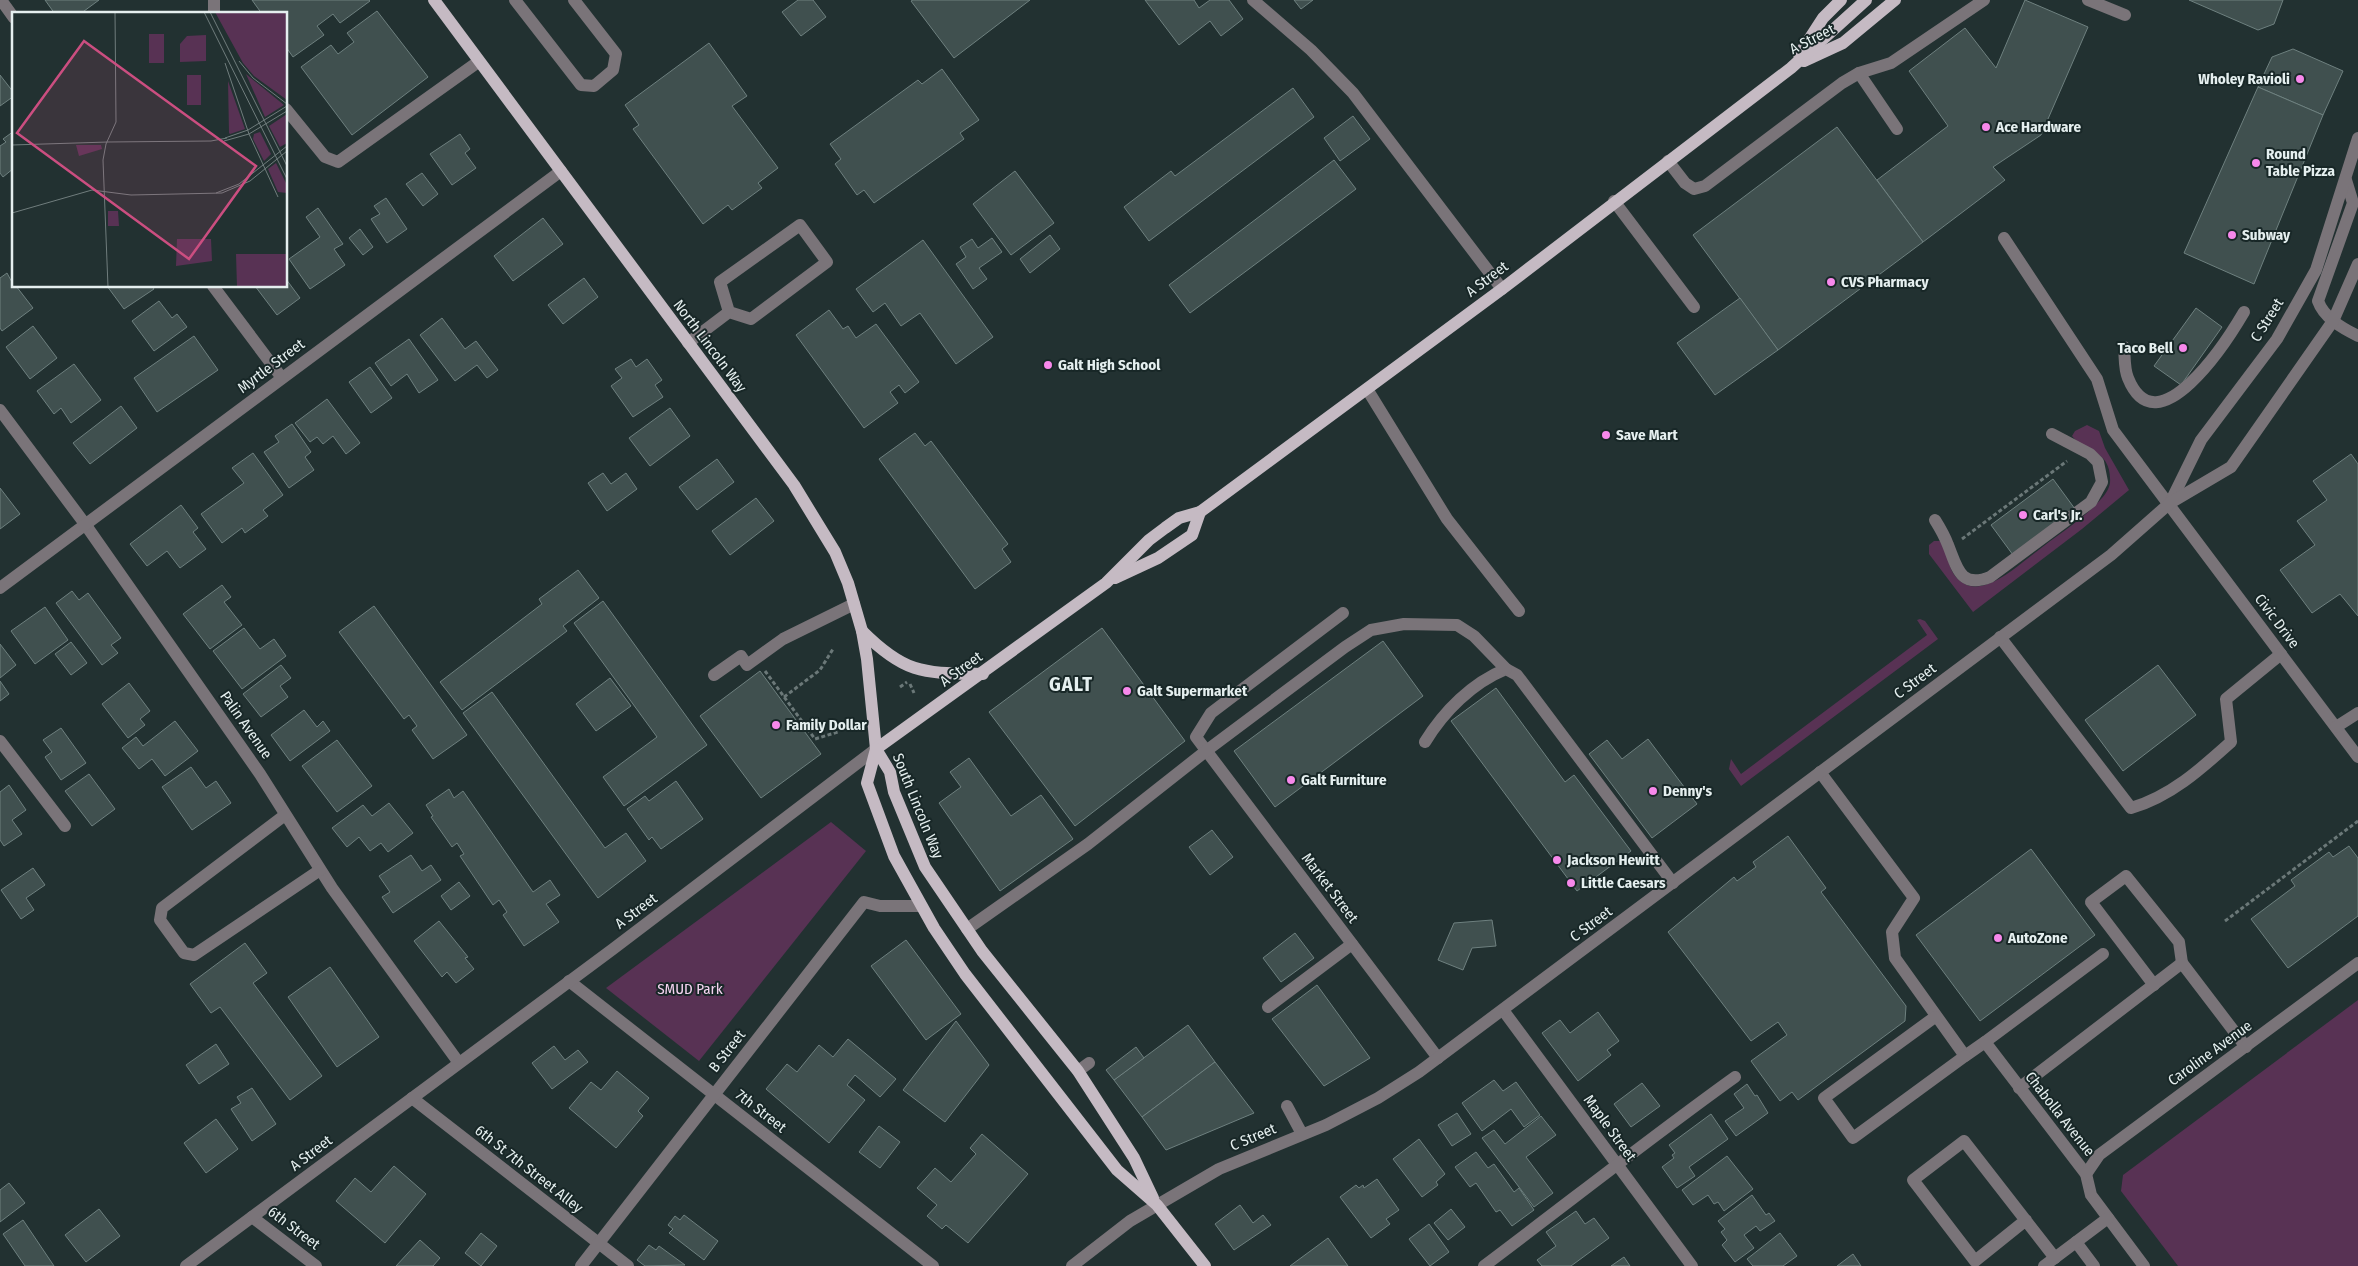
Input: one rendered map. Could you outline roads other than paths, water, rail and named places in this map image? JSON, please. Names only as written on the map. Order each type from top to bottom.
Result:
[{"type":"main road","name":"A Street","points":[[1791,68],[1822,18],[1841,0]]},
{"type":"main road","name":"A Street","points":[[876,750],[1106,583],[1149,540],[1165,528],[1179,518],[1200,512],[1502,288],[1791,68],[1866,0]]},
{"type":"main road","name":"A Street","points":[[1791,68],[1843,43],[1895,0]]},
{"type":"main road","name":"North Lincoln Way","points":[[436,1],[478,62],[794,485],[817,520],[835,552],[862,631],[867,659],[876,750]]},
{"type":"main road","name":"A Street","points":[[1106,583],[1158,558],[1192,535],[1200,512]]},
{"type":"main road","points":[[862,631],[884,653],[920,671],[983,674]]},
{"type":"main road","name":"South Lincoln Way","points":[[876,750],[867,783],[894,856],[920,906],[965,974],[1117,1170],[1157,1205],[1205,1266]]},
{"type":"main road","name":"South Lincoln Way","points":[[876,750],[890,772],[894,792],[924,868],[967,929],[1078,1071],[1134,1158],[1157,1205]]},
{"type":"street","points":[[1,0],[12,15]]},
{"type":"street","points":[[516,0],[580,86],[594,86],[614,70],[616,54],[574,0]]},
{"type":"street","points":[[1253,0],[1312,50],[1353,93],[1502,288]]},
{"type":"street","points":[[1668,161],[1685,183],[1694,189],[1705,186],[1842,83],[1859,73],[1890,63],[1984,0]]},
{"type":"street","points":[[2088,0],[2125,16]]},
{"type":"street","points":[[288,111],[325,157],[338,162],[478,62]]},
{"type":"street","points":[[1859,73],[1897,129]]},
{"type":"street","name":"C Street","points":[[2170,503],[2201,440],[2277,339],[2316,270],[2358,138]]},
{"type":"street","name":"Myrtle Street","points":[[0,588],[561,171]]},
{"type":"street","points":[[2346,180],[2353,203],[2318,301],[2325,314],[2333,322],[2358,336]]},
{"type":"street","points":[[1614,201],[1694,307]]},
{"type":"street","points":[[800,225],[827,262],[751,319],[729,312],[720,282],[800,225]]},
{"type":"street","name":"Civic Drive","points":[[2004,238],[2097,379],[2113,430],[2170,503],[2358,757]]},
{"type":"street","name":"C Street","points":[[1072,1266],[1130,1221],[1157,1205],[1219,1170],[1378,1098],[1438,1058],[2111,555],[2170,503],[2231,467],[2333,322],[2358,264]]},
{"type":"street","points":[[215,288],[282,378]]},
{"type":"street","points":[[688,343],[729,312]]},
{"type":"street","points":[[2124,348],[2127,377],[2135,390],[2146,400],[2162,403],[2170,400],[2190,384],[2227,341],[2244,312]]},
{"type":"street","points":[[1367,389],[1447,519],[1520,611]]},
{"type":"street","name":"Palin Avenue","points":[[0,410],[85,524],[260,774],[320,870],[460,1063]]},
{"type":"street","points":[[1935,520],[1949,548],[1955,566],[1965,578],[1980,582],[1990,577],[2091,502],[2102,482],[2098,462],[2090,454],[2052,434]]},
{"type":"street","points":[[714,675],[741,656],[747,665],[783,639],[854,604]]},
{"type":"street","name":"Market Street","points":[[1343,614],[1211,713],[1196,737],[1438,1058]]},
{"type":"street","points":[[967,929],[1088,844],[1206,751],[1345,647],[1371,630],[1404,624],[1457,625],[1474,636],[1506,668],[1517,675],[1672,883]]},
{"type":"street","points":[[2000,637],[2131,808],[2148,803],[2193,776],[2231,742],[2226,699],[2281,654]]},
{"type":"street","points":[[1425,742],[1438,721],[1485,678],[1506,668]]},
{"type":"street","points":[[2336,727],[2358,713]]},
{"type":"street","points":[[0,740],[65,826]]},
{"type":"street","name":"A Street","points":[[186,1266],[569,982],[876,750]]},
{"type":"street","points":[[1820,772],[1914,898],[1892,932],[1895,958],[1935,1017],[1965,1056]]},
{"type":"street","points":[[285,816],[162,908],[160,920],[184,953],[194,955],[320,870]]},
{"type":"street","points":[[2154,985],[2091,902],[2126,876],[2179,942],[2182,963],[2246,1046]]},
{"type":"street","name":"B Street","points":[[581,1266],[864,902],[880,906],[920,906]]},
{"type":"street","points":[[1268,1007],[1352,944]]},
{"type":"street","points":[[1935,1017],[1824,1098],[1853,1138],[2103,954]]},
{"type":"street","points":[[2019,1088],[2182,963]]},
{"type":"street","name":"Caroline Avenue","points":[[2086,1174],[2099,1155],[2358,963]]},
{"type":"street","name":"7th Street","points":[[569,982],[933,1266]]},
{"type":"street","name":"Maple Street","points":[[1503,1010],[1692,1266]]},
{"type":"street","name":"Chabolla Avenue","points":[[1985,1042],[2086,1174],[2091,1195],[2144,1266]]},
{"type":"street","points":[[1078,1071],[1088,1063]]},
{"type":"street","points":[[1484,1266],[1618,1166],[1648,1140],[1735,1077]]},
{"type":"street","name":"6th St 7th Street Alley","points":[[412,1098],[628,1266]]},
{"type":"street","points":[[1287,1106],[1302,1134]]},
{"type":"street","points":[[2026,1220],[1975,1261],[1913,1180],[1964,1141],[2026,1220],[2055,1258]]},
{"type":"street","name":"6th Street","points":[[252,1217],[316,1266]]},
{"type":"street","points":[[2044,1266],[2108,1218]]},
{"type":"street","points":[[2076,1242],[2094,1266]]},
{"type":"place","name":"Wholey Ravioli","points":[[2300,79]]},
{"type":"place","name":"Ace Hardware","points":[[1986,127]]},
{"type":"place","name":"Round Table Pizza","points":[[2256,163]]},
{"type":"place","name":"Subway","points":[[2232,235]]},
{"type":"place","name":"CVS Pharmacy","points":[[1831,282]]},
{"type":"place","name":"Taco Bell","points":[[2183,348]]},
{"type":"place","name":"Galt High School","points":[[1048,365]]},
{"type":"place","name":"Save Mart","points":[[1606,435]]},
{"type":"place","name":"Carl's Jr.","points":[[2023,515]]},
{"type":"place","name":"Galt Supermarket","points":[[1127,691]]},
{"type":"place","name":"Family Dollar","points":[[776,725]]},
{"type":"place","name":"Galt Furniture","points":[[1291,780]]},
{"type":"place","name":"Denny's","points":[[1653,791]]},
{"type":"place","name":"Jackson Hewitt","points":[[1557,860]]},
{"type":"place","name":"Little Caesars","points":[[1571,883]]},
{"type":"place","name":"AutoZone","points":[[1998,938]]},
{"type":"district","name":"GALT","points":[[1071,684]]},
{"type":"park label","name":"SMUD Park","points":[[690,989]]}]
